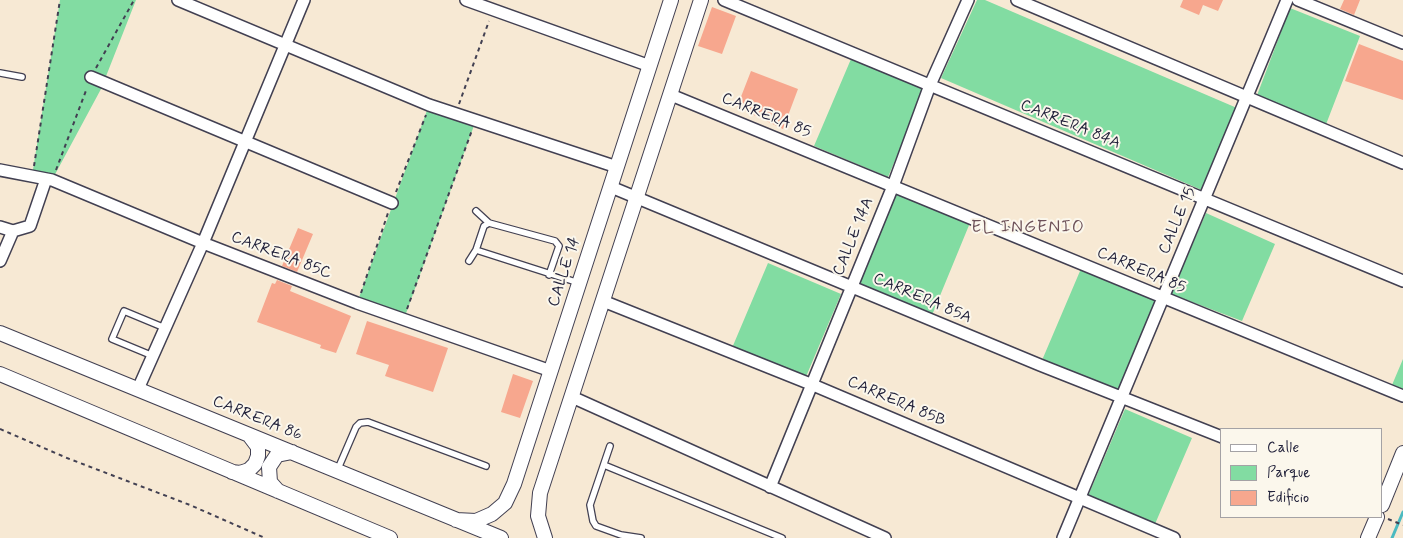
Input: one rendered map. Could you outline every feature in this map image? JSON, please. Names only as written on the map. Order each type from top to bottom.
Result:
[{"type":"street","points":[[178,0],[429,105],[617,167]]},
{"type":"street","points":[[138,389],[203,243],[304,0]]},
{"type":"street","points":[[466,0],[650,66]]},
{"type":"street","name":"CALLE 14","points":[[456,520],[476,520],[492,514],[505,503],[514,484],[671,0]]},
{"type":"street","points":[[545,538],[538,516],[540,493],[701,0]]},
{"type":"street","name":"CARRERA 84A","points":[[724,0],[1403,281]]},
{"type":"street","name":"CALLE 14A","points":[[770,487],[893,186],[930,85],[968,0]]},
{"type":"street","points":[[1017,0],[1403,163]]},
{"type":"street","name":"CALLE 15","points":[[1063,538],[1288,0]]},
{"type":"street","points":[[1298,0],[1403,43]]},
{"type":"street","points":[[91,77],[392,203]]},
{"type":"street","name":"CARRERA 85","points":[[671,95],[1403,396]]},
{"type":"street","name":"CARRERA 85C","points":[[0,170],[46,179],[203,243],[404,319],[551,371]]},
{"type":"street","points":[[0,226],[13,231],[24,229],[34,219],[46,179]]},
{"type":"street","name":"CARRERA 85A","points":[[611,187],[1040,365],[1220,436]]},
{"type":"street","points":[[0,261],[13,231]]},
{"type":"street","name":"CARRERA 85B","points":[[603,301],[813,385],[1174,538]]},
{"type":"street","name":"CARRERA 86","points":[[0,333],[501,538]]},
{"type":"street","points":[[0,374],[390,538]]},
{"type":"street","points":[[572,397],[884,538]]},
{"type":"street","points":[[232,472],[240,473],[248,470],[255,464],[258,456],[258,447],[254,439],[247,434]]},
{"type":"street","points":[[280,492],[270,482],[269,467],[278,455],[292,452]]},
{"type":"street","points":[[1383,501],[1403,453]]},
{"type":"street","points":[[1368,538],[1382,518]]},
{"type":"lane","points":[[0,73],[22,77]]},
{"type":"lane","points":[[476,211],[489,223],[555,241],[559,246],[549,275]]},
{"type":"lane","points":[[469,261],[476,250],[484,226],[489,223]]},
{"type":"lane","points":[[476,250],[549,275],[579,283]]},
{"type":"lane","points":[[153,356],[112,339],[124,311],[165,328]]},
{"type":"lane","points":[[338,471],[356,427],[360,423],[368,422],[486,466]]},
{"type":"lane","points":[[610,446],[590,505],[593,521],[596,526],[621,535],[641,538]]},
{"type":"lane","points":[[604,465],[782,538]]},
{"type":"path","points":[[32,176],[60,0]]},
{"type":"path","points":[[456,114],[492,10]]},
{"type":"path","points":[[404,319],[476,120]]},
{"type":"path","points":[[0,430],[190,505],[264,538]]},
{"type":"path","points":[[1382,518],[1403,525]]},
{"type":"green space","points":[[60,0],[136,0],[101,89],[52,180],[32,176]]},
{"type":"green space","points":[[977,0],[985,0],[1237,108],[1204,191],[941,78]]},
{"type":"green space","points":[[1290,8],[1360,36],[1325,127],[1256,98]]},
{"type":"green space","points":[[851,59],[925,90],[888,177],[814,146]]},
{"type":"green space","points":[[429,105],[476,120],[404,319],[357,303]]},
{"type":"green space","points":[[893,186],[972,218],[930,320],[851,287]]},
{"type":"green space","points":[[1206,213],[1275,244],[1242,321],[1171,294]]},
{"type":"green space","points":[[768,263],[841,294],[805,379],[732,348]]},
{"type":"green space","points":[[1083,264],[1163,298],[1122,396],[1040,365]]},
{"type":"green space","points":[[1403,359],[1403,389],[1392,385]]},
{"type":"green space","points":[[1125,409],[1192,438],[1155,524],[1088,496]]},
{"type":"building","points":[[1183,0],[1223,0],[1218,11],[1203,5],[1199,15],[1180,7]]},
{"type":"building","points":[[1344,0],[1360,0],[1354,15],[1340,9]]},
{"type":"building","points":[[712,7],[736,16],[722,54],[698,46]]},
{"type":"building","points":[[1359,44],[1403,61],[1403,100],[1345,81]]},
{"type":"building","points":[[751,71],[798,89],[783,129],[737,107]]},
{"type":"building","points":[[298,228],[313,234],[297,272],[282,266]]},
{"type":"building","points":[[277,280],[292,286],[290,291],[351,316],[336,353],[320,348],[321,345],[257,322],[272,283],[275,284]]},
{"type":"building","points":[[367,321],[448,348],[433,392],[385,376],[389,365],[356,354]]},
{"type":"building","points":[[513,374],[533,381],[520,418],[501,412]]},
{"type":"waterway","points":[[1392,538],[1403,512]]},
{"type":"district","name":"EL INGENIO","points":[[1028,228]]}]
